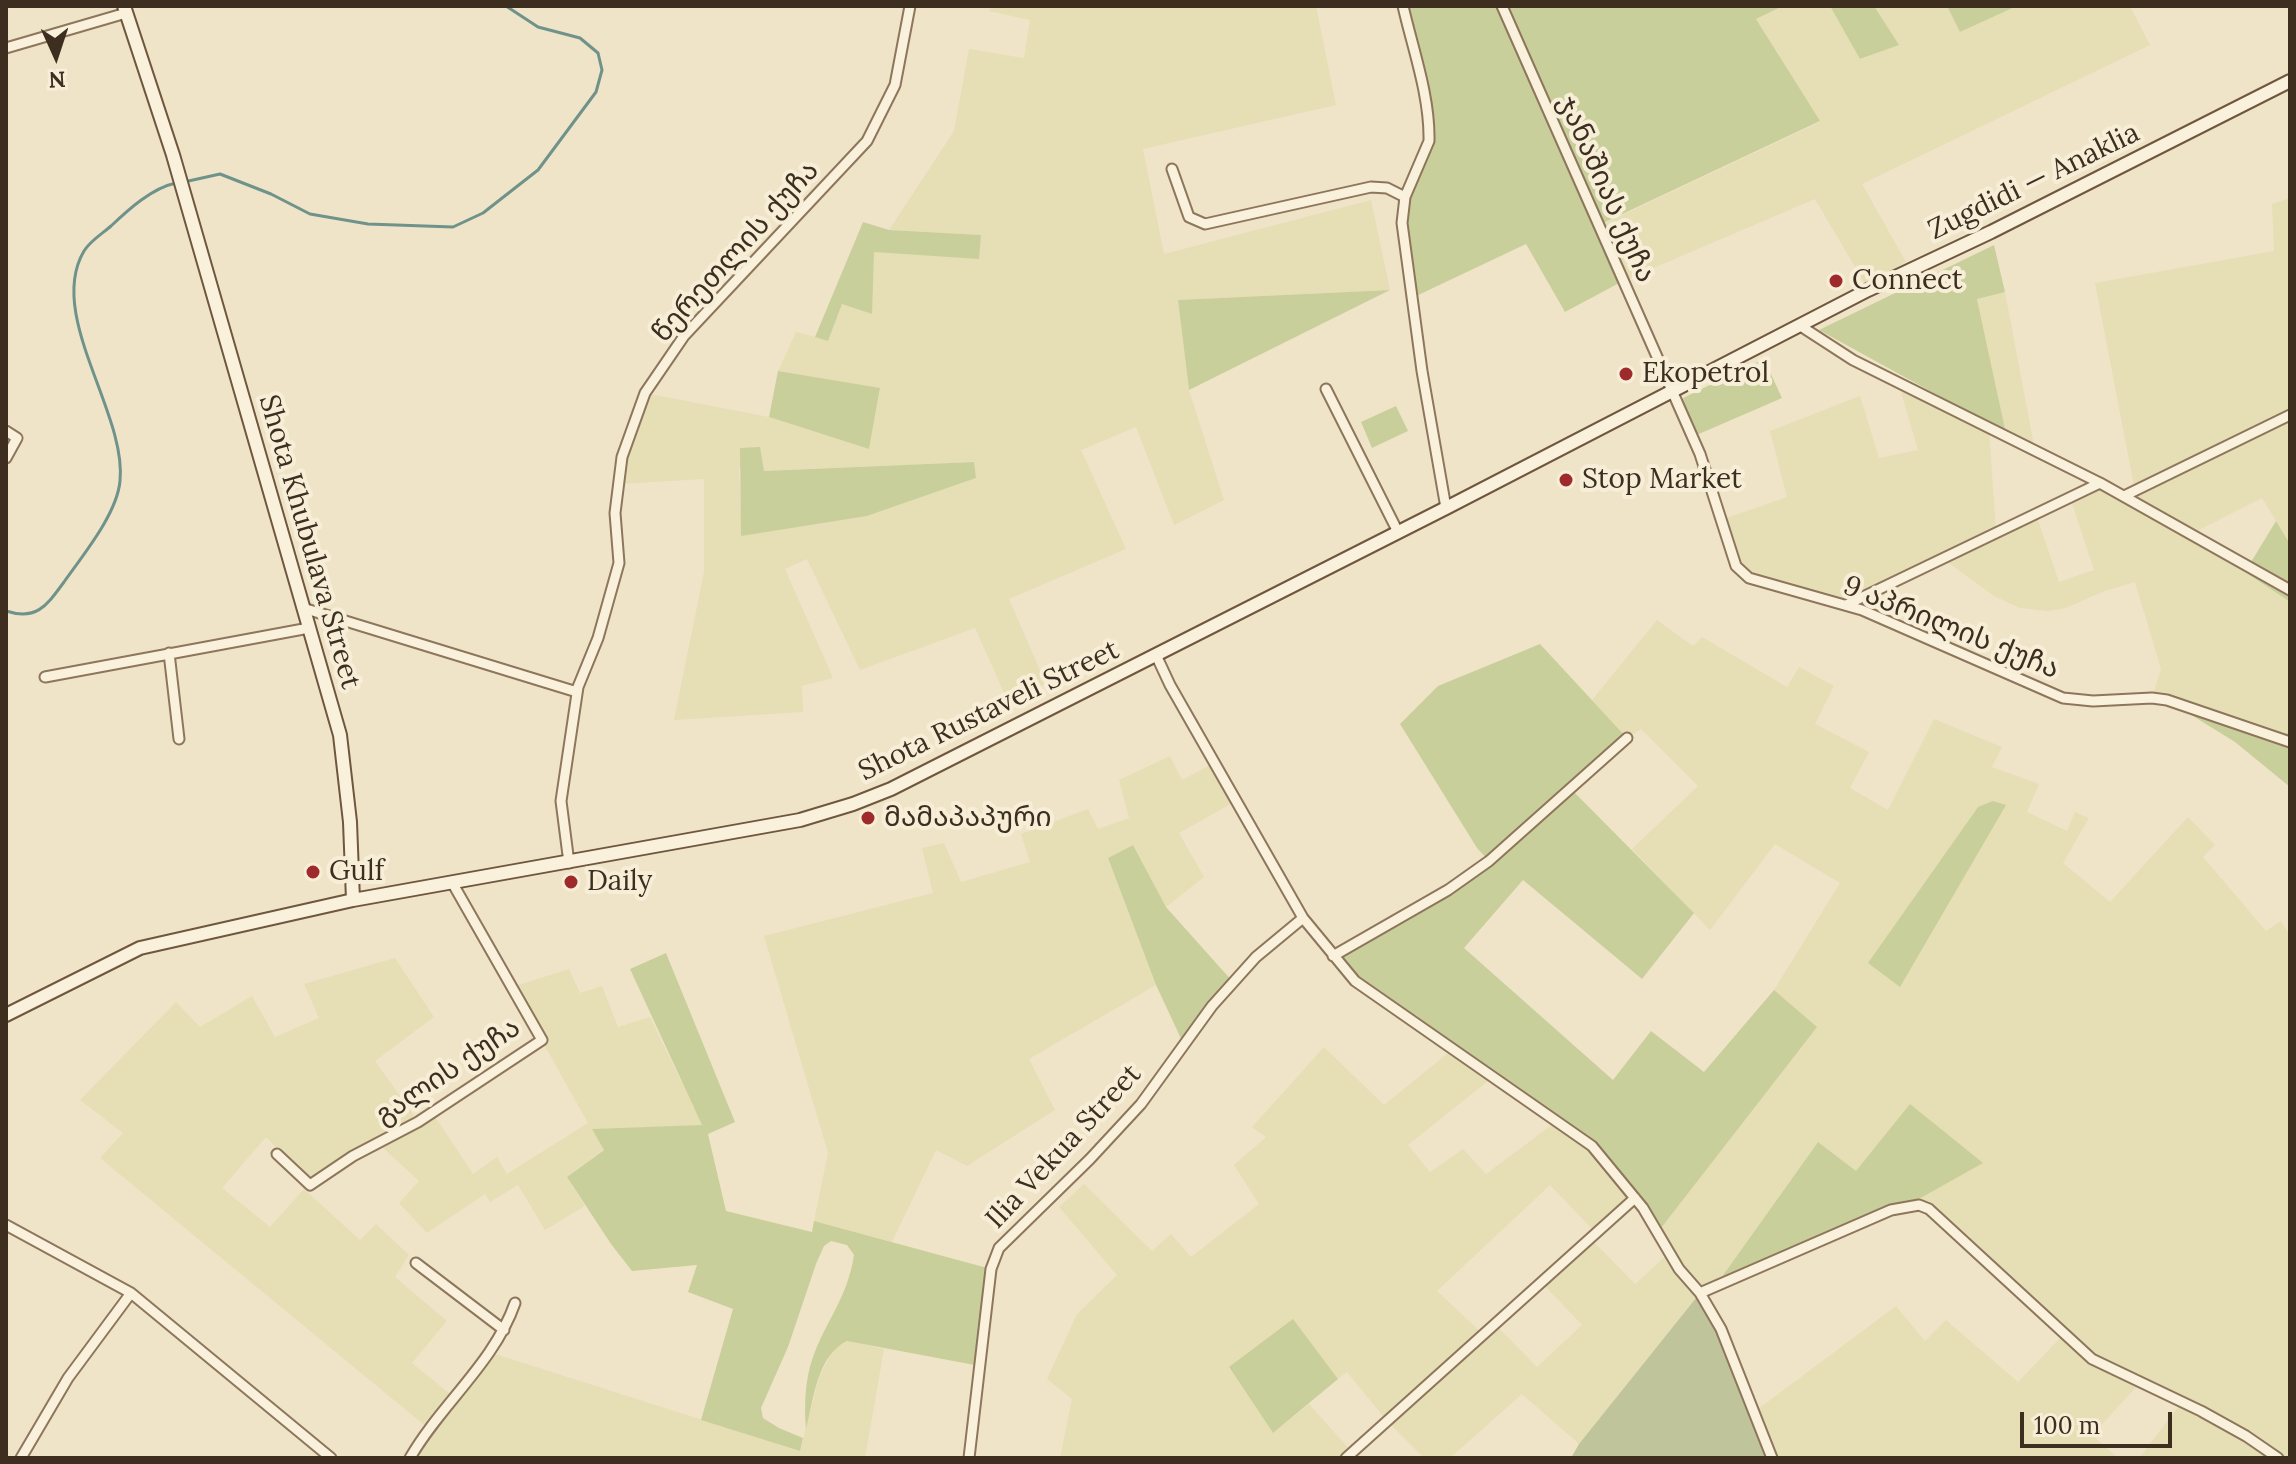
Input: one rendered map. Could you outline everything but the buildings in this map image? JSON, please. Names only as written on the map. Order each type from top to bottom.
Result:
[{"type":"main road","name":"Shota Khubulava Street","points":[[125,9],[173,155],[340,735],[350,822],[353,900]]},
{"type":"main road","name":"Zugdidi — Anaklia","points":[[1670,390],[2290,81]]},
{"type":"main road","name":"Shota Rustaveli Street","points":[[6,1015],[140,948],[353,900],[800,820],[853,804],[904,784],[1446,508],[1670,390]]},
{"type":"street","name":"წერეთლის ქუჩა","points":[[569,863],[561,801],[577,692],[598,638],[619,563],[615,513],[622,457],[645,393],[684,336],[867,141],[895,85],[910,6]]},
{"type":"street","points":[[1403,6],[1426,106],[1429,141],[1405,197],[1402,223],[1422,371],[1446,508]]},
{"type":"street","name":"ჯანაშიას ქუჩა","points":[[1502,6],[1670,390]]},
{"type":"street","points":[[6,48],[125,9]]},
{"type":"street","points":[[1172,169],[1189,217],[1205,224],[1371,187],[1387,188],[1405,197]]},
{"type":"street","points":[[1799,325],[1853,360],[2100,483],[2290,590]]},
{"type":"street","points":[[1326,389],[1398,532]]},
{"type":"street","name":"9 აპრილის ქუჩა","points":[[1670,390],[1700,454],[1736,566],[1749,578],[1862,610],[2063,698],[2093,701],[2167,700],[2290,742]]},
{"type":"street","points":[[2124,496],[2290,415]]},
{"type":"street","points":[[6,431],[17,438],[6,458]]},
{"type":"street","points":[[1846,605],[2100,483]]},
{"type":"street","points":[[303,608],[577,692]]},
{"type":"street","points":[[45,677],[309,628]]},
{"type":"street","points":[[169,653],[179,739]]},
{"type":"street","points":[[1156,655],[1170,685],[1303,918],[1355,981],[1592,1146],[1635,1198],[1721,1329],[1772,1458]]},
{"type":"street","points":[[1333,956],[1448,890],[1489,861],[1627,738]]},
{"type":"street","name":"გალის ქუჩა","points":[[277,1154],[310,1185],[353,1156],[418,1122],[542,1040],[453,884]]},
{"type":"street","name":"Ilia Vekua Street","points":[[969,1458],[991,1269],[999,1248],[1141,1104],[1212,1006],[1256,957],[1303,918]]},
{"type":"street","points":[[1346,1458],[1635,1198]]},
{"type":"street","points":[[1700,1293],[1891,1210],[1919,1205],[1929,1209],[2092,1359],[2201,1411],[2278,1458]]},
{"type":"street","points":[[6,1225],[131,1293],[331,1458]]},
{"type":"street","points":[[416,1263],[504,1330]]},
{"type":"street","points":[[21,1458],[68,1378],[131,1293]]},
{"type":"street","points":[[410,1458],[504,1330],[515,1303]]},
{"type":"shaded area","points":[[991,6],[1316,6],[1336,105],[1143,149],[1164,254],[1371,200],[1390,290],[1178,300],[1189,390],[1224,500],[1174,525],[1136,427],[1081,450],[1126,549],[1009,599],[1046,684],[1009,704],[975,628],[860,670],[807,559],[785,569],[833,678],[802,686],[803,712],[674,720],[704,572],[704,479],[619,484],[645,393],[769,417],[869,449],[880,389],[778,371],[796,332],[828,340],[842,304],[873,252],[980,235],[889,230],[954,131],[969,49],[1024,58],[1030,20],[989,11]],"holes":[[[759,447],[763,471],[974,462],[976,478],[867,516],[742,535],[739,469]]]},
{"type":"shaded area","points":[[1783,6],[1830,6],[1861,59],[1898,45],[1874,6],[1947,6],[1960,32],[2017,6],[2130,6],[2150,45],[1862,184],[1906,262],[1865,284],[1815,199],[1623,281],[1599,226],[1820,122],[1756,19]]},
{"type":"shaded area","points":[[2290,198],[2290,544],[2262,498],[2191,534],[2248,567],[2245,572],[2290,602],[2290,733],[2269,735],[2152,698],[2161,669],[2135,582],[2066,608],[2048,611],[2020,608],[1994,596],[1942,558],[1846,605],[1749,578],[1736,566],[1721,520],[1787,497],[1770,431],[1860,396],[1879,458],[1918,450],[1901,392],[1944,407],[1989,429],[1996,532],[2036,514],[2059,582],[2094,570],[2070,497],[2100,483],[2123,496],[2135,491],[2095,283],[2274,251],[2272,204]]},
{"type":"shaded area","points":[[2005,292],[2035,451],[2007,438],[1977,298]]},
{"type":"shaded area","points":[[1657,620],[1693,646],[1702,637],[1787,687],[1799,667],[1834,686],[1815,724],[1869,752],[1850,788],[1888,810],[1934,719],[2002,747],[1992,767],[2039,784],[2027,812],[2067,831],[2075,812],[2089,818],[2063,863],[2110,902],[2188,817],[2215,845],[2203,857],[2266,931],[2281,921],[2290,935],[2290,1458],[2139,1458],[2182,1402],[2141,1382],[2092,1435],[2118,1458],[1772,1458],[1754,1412],[1896,1306],[1925,1341],[1946,1320],[2018,1382],[2064,1334],[1929,1209],[1856,1172],[1818,1142],[1714,1288],[1700,1293],[1579,1444],[1522,1394],[1450,1458],[1424,1458],[1387,1421],[1347,1372],[1338,1379],[1293,1320],[1229,1368],[1273,1433],[1309,1404],[1352,1452],[1346,1458],[1060,1458],[1072,1399],[1047,1379],[1077,1314],[1117,1275],[1059,1207],[1084,1184],[1152,1251],[1171,1234],[1191,1257],[1259,1204],[1234,1165],[1266,1137],[1252,1127],[1324,1047],[1384,1105],[1453,1049],[1493,1077],[1408,1145],[1430,1172],[1463,1149],[1486,1174],[1557,1121],[1592,1146],[1635,1198],[1596,1233],[1550,1185],[1437,1291],[1483,1334],[1495,1324],[1537,1367],[1582,1325],[1541,1282],[1590,1238],[1635,1284],[1670,1252],[1658,1232],[1816,1027],[1774,990],[1840,883],[1775,844],[1710,930],[1632,849],[1698,786],[1641,729],[1627,738],[1592,700]],"holes":[[[1978,807],[1899,986],[1869,963]]]},
{"type":"shaded area","points":[[1170,756],[1182,780],[1214,763],[1236,801],[1179,833],[1204,877],[1166,907],[1133,845],[1108,858],[1156,985],[1029,1059],[1055,1110],[967,1166],[936,1150],[892,1242],[814,1221],[828,1153],[764,936],[933,893],[922,848],[944,843],[961,882],[1030,862],[1021,834],[1088,809],[1098,829],[1129,818],[1119,780]]},
{"type":"shaded area","points":[[395,958],[434,1017],[375,1061],[418,1121],[432,1112],[473,1174],[497,1157],[507,1174],[588,1123],[512,987],[569,969],[580,993],[602,986],[618,1027],[650,1017],[703,1126],[593,1129],[604,1149],[567,1177],[585,1206],[545,1230],[518,1185],[490,1202],[485,1194],[427,1233],[399,1203],[419,1181],[380,1145],[309,1181],[266,1137],[222,1188],[270,1227],[304,1189],[360,1240],[376,1224],[409,1255],[395,1277],[447,1321],[412,1363],[454,1397],[489,1352],[800,1451],[819,1377],[834,1348],[848,1341],[884,1349],[865,1458],[410,1458],[429,1429],[100,1158],[123,1133],[80,1100],[176,1002],[200,1027],[252,996],[275,1037],[319,1018],[304,984]]},
{"type":"green space","points":[[1403,6],[1783,6],[1756,19],[1820,121],[1599,225],[1623,281],[1565,312],[1526,244],[1412,298],[1402,223],[1429,131]]},
{"type":"green space","points":[[1830,6],[1874,6],[1899,45],[1860,59]]},
{"type":"green space","points":[[1947,6],[2017,6],[1960,32]]},
{"type":"green space","points":[[863,222],[889,230],[981,235],[979,259],[874,252],[872,314],[842,304],[828,341],[815,337]]},
{"type":"green space","points":[[1994,245],[2005,292],[1977,299],[2007,438],[1944,407],[1941,397],[1819,330]]},
{"type":"green space","points":[[1390,290],[1189,390],[1178,300]]},
{"type":"green space","points":[[1764,359],[1782,398],[1692,437],[1683,398]]},
{"type":"green space","points":[[778,371],[880,388],[869,449],[769,417]]},
{"type":"green space","points":[[1396,406],[1408,431],[1372,448],[1361,422]]},
{"type":"green space","points":[[760,447],[764,471],[974,462],[976,478],[867,516],[741,536],[740,448]]},
{"type":"green space","points":[[2276,521],[2290,544],[2290,602],[2245,572]]},
{"type":"green space","points":[[1540,644],[1627,738],[1571,789],[1694,913],[1642,979],[1523,880],[1464,948],[1613,1080],[1651,1031],[1704,1072],[1774,990],[1817,1027],[1658,1232],[1592,1146],[1355,981],[1333,956],[1489,861],[1477,848],[1400,724],[1438,686]]},
{"type":"green space","points":[[2167,700],[2269,735],[2290,733],[2290,787],[2235,742]]},
{"type":"green space","points":[[1993,801],[2006,805],[1900,987],[1868,963],[1978,807]]},
{"type":"green space","points":[[1133,845],[1166,907],[1233,982],[1184,1045],[1156,985],[1108,858]]},
{"type":"green space","points":[[666,953],[735,1122],[708,1134],[726,1211],[812,1232],[814,1221],[991,1269],[980,1366],[847,1341],[837,1348],[823,1367],[806,1429],[810,1368],[817,1346],[841,1298],[854,1255],[847,1245],[831,1241],[824,1246],[816,1264],[788,1347],[761,1408],[763,1418],[803,1438],[800,1451],[701,1420],[733,1309],[688,1292],[697,1265],[632,1271],[567,1177],[604,1150],[592,1129],[702,1125],[630,969]]},
{"type":"green space","points":[[1910,1104],[1983,1163],[1908,1205],[1714,1288],[1818,1142],[1856,1171]]},
{"type":"green space","points":[[1700,1293],[1721,1329],[1772,1458],[1571,1458],[1579,1444]]},
{"type":"green space","points":[[1293,1319],[1338,1379],[1273,1433],[1229,1367]]},
{"type":"waterway","points":[[184,182],[220,174],[271,194],[310,214],[368,224],[453,227],[483,213],[538,170],[596,92],[602,70],[598,53],[580,38],[538,27],[506,6]]},
{"type":"waterway","points":[[6,611],[26,614],[46,604],[89,547],[113,507],[120,481],[119,454],[81,334],[75,304],[75,276],[84,251],[93,241],[141,200],[158,189],[176,183]]},
{"type":"place","name":"Connect","points":[[1836,281]]},
{"type":"place","name":"Ekopetrol","points":[[1626,374]]},
{"type":"place","name":"Stop Market","points":[[1566,480]]},
{"type":"place","name":"მამაპაპური","points":[[868,818]]},
{"type":"place","name":"Gulf","points":[[313,872]]},
{"type":"place","name":"Daily","points":[[571,882]]}]
